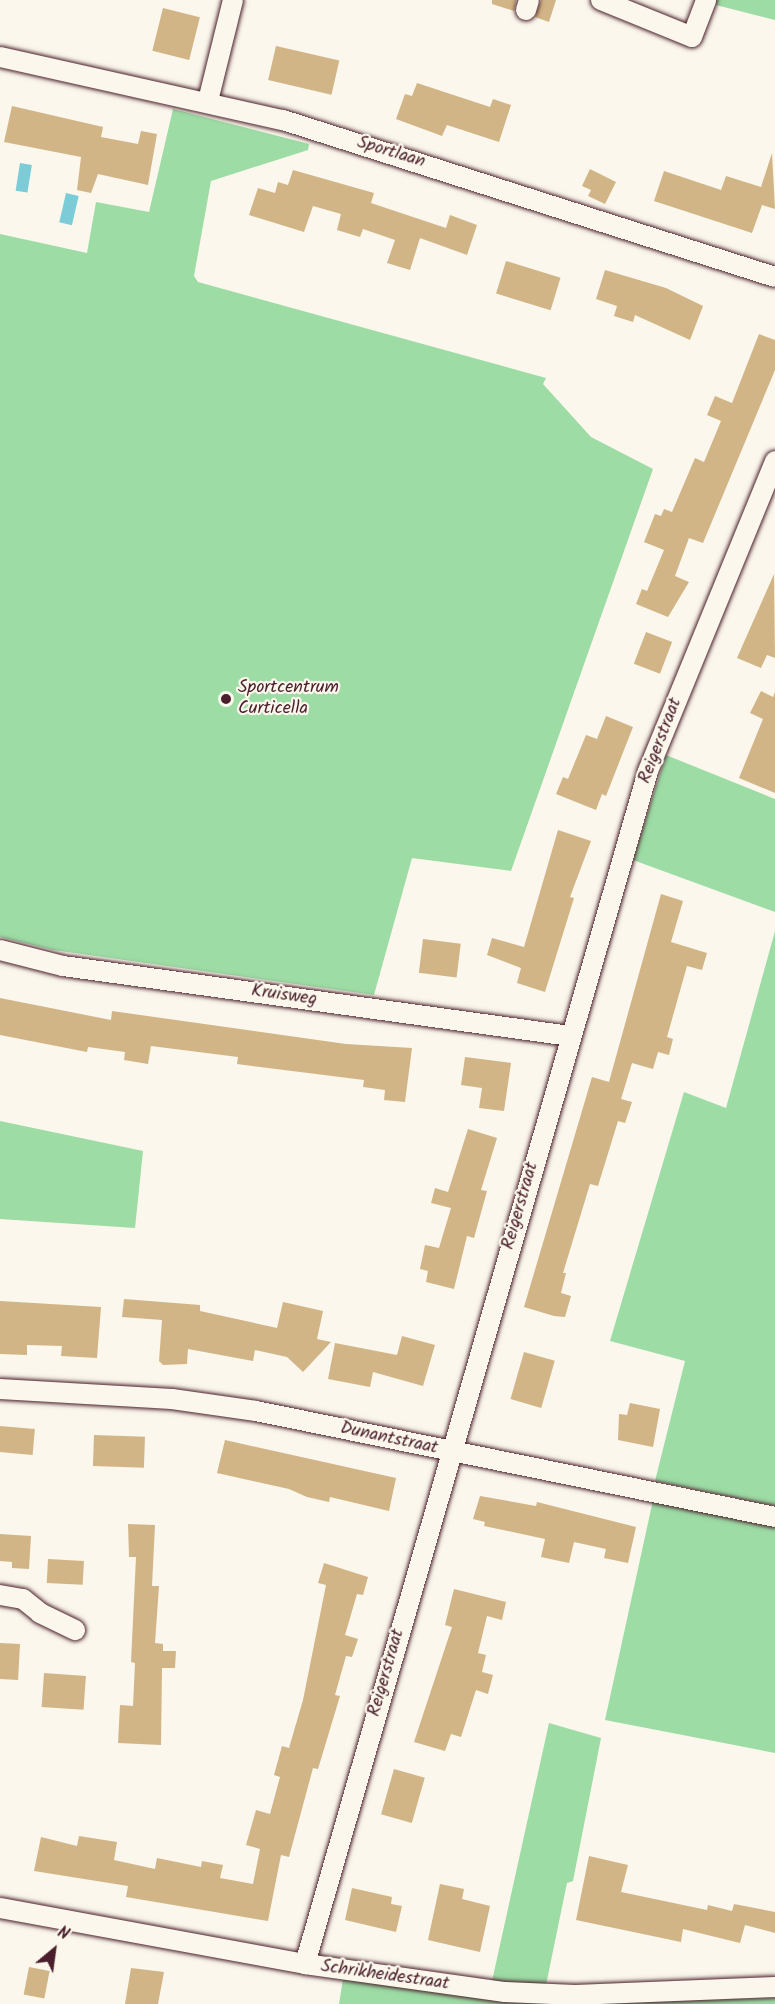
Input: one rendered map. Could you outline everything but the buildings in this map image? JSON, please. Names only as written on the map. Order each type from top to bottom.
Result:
[{"type":"street","points":[[208,101],[232,0]]},
{"type":"street","points":[[601,0],[692,37],[705,0]]},
{"type":"street","name":"Sportlaan","points":[[0,57],[208,101],[388,151],[775,277]]},
{"type":"street","name":"Reigerstraat","points":[[305,1964],[450,1452],[648,771],[775,461]]},
{"type":"street","name":"Kruisweg","points":[[0,950],[63,966],[570,1036]]},
{"type":"street","name":"Dunantstraat","points":[[0,1389],[209,1404],[775,1517]]},
{"type":"street","points":[[0,1595],[23,1599],[40,1613],[75,1630]]},
{"type":"street","name":"Schrikheidestraat","points":[[0,1908],[305,1964],[517,1993],[575,1995],[775,1987]]},
{"type":"green space","points":[[714,0],[775,0],[775,20],[712,4]]},
{"type":"green space","name":"Sportcentrum Curticella","points":[[173,109],[309,144],[308,150],[211,181],[194,276],[198,282],[546,378],[543,384],[591,437],[653,469],[511,871],[412,858],[374,995],[53,950],[0,937],[0,234],[87,253],[96,202],[149,212]]},
{"type":"green space","points":[[666,755],[775,799],[775,912],[633,860]]},
{"type":"green space","points":[[775,931],[775,1506],[655,1481],[685,1361],[610,1341],[684,1092],[726,1108]]},
{"type":"green space","points":[[0,1121],[143,1151],[135,1228],[0,1219]]},
{"type":"green space","points":[[653,1500],[775,1524],[775,1753],[605,1720]]},
{"type":"green space","points":[[549,1723],[601,1738],[573,1881],[567,1883],[546,1985],[492,1981]]},
{"type":"green space","points":[[343,1979],[623,2002],[775,1998],[775,2004],[339,2004]]},
{"type":"water","points":[[20,163],[32,165],[27,193],[16,191]]},
{"type":"water","points":[[66,193],[79,196],[72,225],[59,222]]},
{"type":"place","name":"Sportcentrum Curticella","points":[[226,699]]}]
